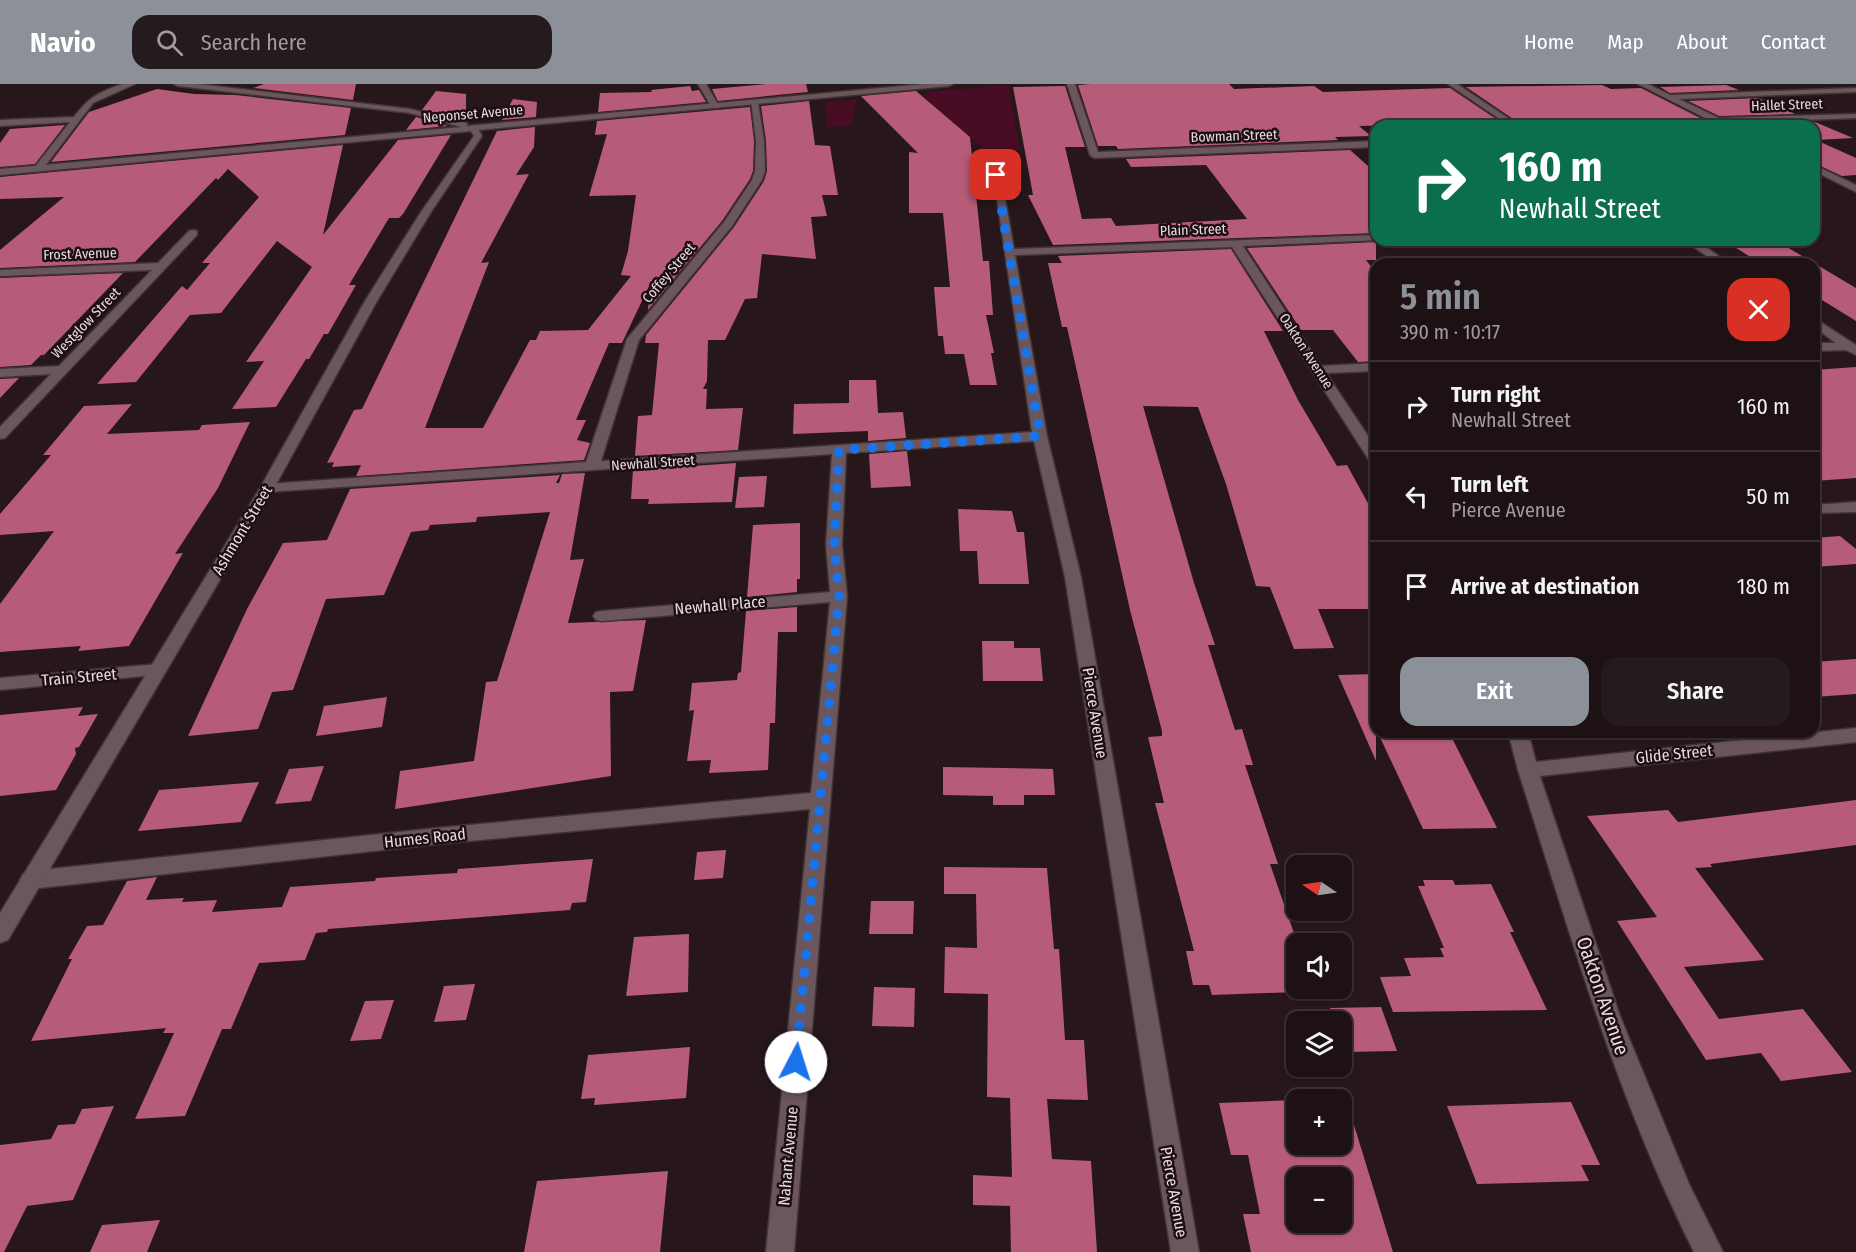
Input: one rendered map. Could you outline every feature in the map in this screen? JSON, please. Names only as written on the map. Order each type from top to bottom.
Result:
[{"type":"street","points":[[39,168],[94,97],[130,84]]},
{"type":"street","points":[[178,84],[410,111],[473,128]]},
{"type":"street","points":[[702,84],[715,106]]},
{"type":"street","name":"Neponset Avenue","points":[[0,172],[949,84]]},
{"type":"street","name":"Bowman Street","points":[[1071,84],[1094,155],[1370,144]]},
{"type":"street","points":[[1452,84],[1507,120]]},
{"type":"street","points":[[1642,84],[1716,120]]},
{"type":"street","points":[[1669,97],[1856,90]]},
{"type":"street","name":"Coffey Street","points":[[592,467],[633,339],[728,224],[757,180],[760,171],[760,141],[754,102]]},
{"type":"street","points":[[393,122],[410,111]]},
{"type":"street","name":"Hallet Street","points":[[1746,120],[1856,116]]},
{"type":"street","points":[[0,123],[77,119]]},
{"type":"street","points":[[368,138],[384,127]]},
{"type":"street","name":"Ashmont Street","points":[[0,933],[267,488],[371,301],[426,212],[478,136],[473,128]]},
{"type":"street","points":[[1820,171],[1856,189]]},
{"type":"street","name":"Pierce Avenue","points":[[996,175],[1011,252],[1040,436],[1073,577],[1185,1252]]},
{"type":"street","points":[[1834,178],[1856,179]]},
{"type":"street","name":"Westglow Street","points":[[0,435],[193,232]]},
{"type":"street","name":"Plain Street","points":[[1011,252],[1370,238]]},
{"type":"street","name":"Oakton Avenue","points":[[1236,244],[1370,450]]},
{"type":"street","points":[[1698,246],[1716,258]]},
{"type":"street","name":"Frost Avenue","points":[[0,273],[162,266]]},
{"type":"street","points":[[1820,326],[1852,348]]},
{"type":"street","points":[[1820,347],[1852,348]]},
{"type":"street","points":[[1319,370],[1370,367]]},
{"type":"street","points":[[0,374],[62,370]]},
{"type":"street","name":"Newhall Street","points":[[267,488],[1040,436]]},
{"type":"street","name":"Nahant Avenue","points":[[780,1252],[839,596],[834,545],[839,450]]},
{"type":"street","points":[[1820,509],[1856,507]]},
{"type":"street","name":"Newhall Place","points":[[602,616],[839,596]]},
{"type":"street","name":"Train Street","points":[[0,684],[158,670]]},
{"type":"street","name":"Glide Street","points":[[1528,770],[1856,735]]},
{"type":"street","name":"Oakton Avenue","points":[[1520,738],[1608,1016],[1679,1193],[1708,1252]]},
{"type":"street","name":"Humes Road","points":[[31,880],[436,836],[819,800]]},
{"type":"shaded area","points":[[1008,85],[1020,150],[984,149],[924,97],[928,92]]},
{"type":"shaded area","points":[[857,99],[851,126],[827,127],[826,102]]},
{"type":"building","points":[[264,84],[356,84],[353,100],[253,88]]},
{"type":"building","points":[[767,84],[806,84],[808,92],[718,101],[712,89]]},
{"type":"building","points":[[1229,84],[1234,89],[1314,86],[1323,92],[1450,88],[1498,120],[1370,120],[1370,126],[1359,126],[1370,136],[1335,137],[1338,140],[1118,149],[1116,146],[1098,146],[1078,85]]},
{"type":"building","points":[[1602,85],[1611,89],[1641,88],[1704,120],[1515,120],[1466,87]]},
{"type":"building","points":[[1726,85],[1739,90],[1670,93],[1660,87]]},
{"type":"building","points":[[690,86],[692,91],[699,90],[706,102],[598,112],[600,93],[652,92],[651,90]]},
{"type":"building","points":[[1065,86],[1085,147],[1065,147],[1082,219],[1111,218],[1116,226],[1247,219],[1206,165],[1131,167],[1126,159],[1350,150],[1370,168],[1370,233],[1053,245],[1028,195],[1033,195],[1013,87]]},
{"type":"building","points":[[157,89],[351,108],[345,135],[51,162],[89,112]]},
{"type":"building","points":[[436,91],[466,94],[466,110],[461,119],[422,110]]},
{"type":"building","points":[[916,91],[970,137],[983,261],[989,261],[993,315],[986,315],[994,353],[991,353],[997,385],[970,385],[964,354],[945,354],[943,336],[938,336],[934,287],[950,287],[943,213],[909,213],[909,152],[918,153],[861,96]]},
{"type":"building","points":[[1758,98],[1795,114],[1719,116],[1688,101]]},
{"type":"building","points":[[513,99],[537,102],[536,117],[502,120]]},
{"type":"building","points":[[809,101],[815,145],[830,146],[838,195],[822,195],[827,216],[811,217],[816,259],[762,254],[757,298],[745,299],[725,340],[708,340],[707,381],[703,389],[707,389],[706,409],[743,408],[738,450],[635,456],[638,416],[652,415],[659,343],[645,343],[646,335],[734,227],[764,181],[767,171],[766,141],[761,106]]},
{"type":"building","points":[[750,107],[754,141],[753,171],[750,179],[722,221],[648,310],[650,284],[622,343],[609,343],[576,420],[586,420],[577,440],[590,443],[584,460],[356,476],[361,465],[332,467],[334,462],[327,463],[354,410],[362,409],[497,131],[535,127],[534,147],[516,175],[529,174],[481,263],[489,262],[425,428],[483,428],[530,340],[536,340],[540,331],[588,330],[631,276],[621,275],[628,251],[636,195],[589,196],[607,134],[595,135],[597,121]]},
{"type":"building","points":[[416,117],[448,126],[406,130]]},
{"type":"building","points":[[1820,124],[1853,138],[1820,140]]},
{"type":"building","points":[[65,125],[35,164],[0,167],[0,143],[10,129]]},
{"type":"building","points":[[451,135],[403,214],[399,218],[389,218],[349,285],[356,285],[328,334],[324,334],[309,359],[306,359],[276,407],[232,409],[264,361],[246,362],[312,267],[277,241],[221,313],[190,315],[136,382],[97,384],[182,286],[187,290],[210,263],[202,263],[259,197],[228,169],[218,180],[216,178],[135,262],[0,268],[0,250],[64,197],[0,199],[0,177],[343,145],[323,235],[398,140]]},
{"type":"building","points":[[1820,142],[1856,158],[1856,175],[1842,176],[1820,166]]},
{"type":"building","points":[[1370,242],[1370,246],[1376,246],[1376,258],[1366,260],[1370,265],[1370,361],[1358,362],[1333,330],[1301,330],[1247,248]]},
{"type":"building","points":[[1733,246],[1785,246],[1805,258],[1752,258]]},
{"type":"building","points":[[1231,249],[1283,331],[1264,331],[1298,400],[1337,466],[1347,465],[1370,507],[1370,609],[1318,609],[1334,648],[1294,649],[1270,587],[1256,586],[1226,484],[1198,407],[1143,406],[1194,583],[1215,645],[1208,645],[1235,730],[1242,729],[1253,765],[1245,765],[1278,864],[1270,864],[1286,910],[1286,921],[1290,921],[1294,933],[1286,933],[1286,992],[1212,995],[1209,985],[1193,985],[1186,951],[1194,951],[1155,803],[1164,803],[1148,737],[1162,736],[1162,731],[1130,610],[1067,327],[1062,327],[1048,263],[1062,263],[1058,256]]},
{"type":"building","points":[[1820,267],[1856,288],[1856,321],[1820,299]]},
{"type":"building","points":[[123,273],[44,355],[41,355],[31,365],[0,367],[0,278]]},
{"type":"building","points":[[1856,367],[1856,478],[1820,481],[1820,370]]},
{"type":"building","points":[[19,378],[0,398],[0,379]]},
{"type":"building","points":[[849,380],[876,380],[878,413],[903,412],[906,438],[868,441],[868,431],[793,434],[794,404],[849,403]]},
{"type":"building","points":[[132,404],[107,434],[199,430],[202,425],[250,422],[218,488],[175,554],[183,553],[129,646],[78,651],[81,646],[0,652],[0,604],[54,531],[0,535],[0,514],[51,455],[43,455],[84,406]]},
{"type":"building","points":[[907,451],[911,486],[871,488],[869,454]]},
{"type":"building","points":[[736,463],[732,502],[648,504],[649,499],[631,499],[633,470]]},
{"type":"building","points":[[585,473],[570,560],[584,559],[568,623],[646,620],[633,691],[610,692],[611,776],[395,809],[400,771],[474,761],[486,682],[497,681],[550,512],[477,517],[476,522],[430,525],[428,530],[411,532],[384,595],[326,599],[293,690],[272,692],[258,729],[188,736],[247,609],[283,543],[327,540],[350,489],[560,475],[556,483],[559,483],[562,474]]},
{"type":"building","points":[[767,476],[764,507],[735,508],[739,477]]},
{"type":"building","points":[[958,509],[1012,511],[1017,532],[1024,532],[1029,584],[979,584],[977,551],[960,551]]},
{"type":"building","points":[[800,523],[800,579],[797,579],[797,592],[747,597],[753,525]]},
{"type":"building","points":[[1840,536],[1856,549],[1856,564],[1820,567],[1820,538]]},
{"type":"building","points":[[797,607],[797,632],[778,632],[775,723],[770,723],[768,770],[709,773],[711,760],[687,761],[694,710],[689,711],[692,683],[737,680],[738,673],[741,672],[746,611]]},
{"type":"building","points":[[982,641],[1014,641],[1014,648],[1040,648],[1043,681],[983,681]]},
{"type":"building","points":[[1856,659],[1856,694],[1820,697],[1820,662]]},
{"type":"building","points":[[1370,674],[1370,738],[1376,738],[1376,761],[1338,675]]},
{"type":"building","points":[[387,697],[382,727],[316,736],[324,706]]},
{"type":"building","points":[[83,707],[78,716],[98,714],[79,747],[75,748],[76,754],[56,790],[0,796],[0,715]]},
{"type":"building","points":[[1380,738],[1452,738],[1497,828],[1423,829]]},
{"type":"building","points":[[324,766],[311,801],[275,804],[289,769]]},
{"type":"building","points":[[943,767],[1053,769],[1055,795],[1024,795],[1024,805],[993,805],[993,796],[943,795]]},
{"type":"building","points":[[259,782],[241,822],[138,831],[159,790]]},
{"type":"building","points":[[1856,800],[1856,845],[1710,864],[1712,867],[1695,868],[1764,960],[1684,967],[1719,1019],[1803,1009],[1852,1072],[1781,1081],[1761,1053],[1706,1060],[1617,921],[1657,917],[1587,816],[1668,810],[1678,822]]},
{"type":"building","points":[[726,850],[723,878],[694,880],[697,852]]},
{"type":"building","points":[[593,859],[586,902],[572,903],[570,910],[328,929],[327,932],[316,933],[305,960],[259,963],[231,1029],[222,1029],[185,1116],[135,1119],[174,1033],[163,1033],[166,1028],[31,1041],[72,959],[68,959],[87,926],[103,925],[127,881],[157,877],[146,900],[184,898],[182,902],[217,900],[212,912],[282,907],[290,887],[457,873],[458,869]]},
{"type":"building","points":[[944,867],[1047,868],[1054,949],[1059,949],[1065,1040],[1084,1040],[1088,1100],[1047,1099],[1052,1159],[1091,1161],[1097,1252],[1011,1252],[1010,1206],[973,1205],[973,1175],[1012,1177],[1010,1098],[987,1097],[988,994],[944,993],[945,947],[977,948],[976,894],[944,894]]},
{"type":"building","points":[[1423,880],[1453,880],[1455,885],[1491,884],[1514,932],[1510,932],[1547,1010],[1393,1012],[1380,977],[1411,976],[1404,958],[1444,957],[1440,948],[1444,948],[1418,886],[1425,886]]},
{"type":"building","points":[[871,901],[914,901],[913,934],[869,934]]},
{"type":"building","points":[[689,934],[688,992],[626,996],[634,937]]},
{"type":"building","points":[[475,984],[466,1020],[434,1022],[444,986]]},
{"type":"building","points":[[874,987],[915,988],[914,1027],[872,1026]]},
{"type":"building","points":[[394,1000],[381,1039],[350,1041],[365,1001]]},
{"type":"building","points":[[1381,1007],[1397,1051],[1352,1052],[1352,1011],[1331,1011],[1330,1008]]},
{"type":"building","points":[[690,1047],[686,1098],[594,1105],[595,1098],[581,1099],[588,1055]]},
{"type":"building","points":[[1286,1100],[1286,1155],[1352,1155],[1352,1119],[1393,1252],[1251,1252],[1243,1214],[1260,1214],[1248,1155],[1231,1155],[1219,1103]]},
{"type":"building","points":[[1571,1102],[1600,1165],[1581,1165],[1589,1181],[1477,1184],[1447,1106]]},
{"type":"building","points":[[114,1106],[73,1200],[27,1206],[4,1252],[0,1252],[0,1145],[51,1139],[58,1125],[75,1124],[82,1109]]},
{"type":"building","points":[[668,1171],[660,1252],[524,1252],[537,1181]]},
{"type":"building","points":[[160,1220],[147,1252],[90,1252],[102,1225]]},
{"type":"route","points":[[796,1062],[839,596],[834,545],[839,450],[1040,436],[1011,252],[996,175]]}]
